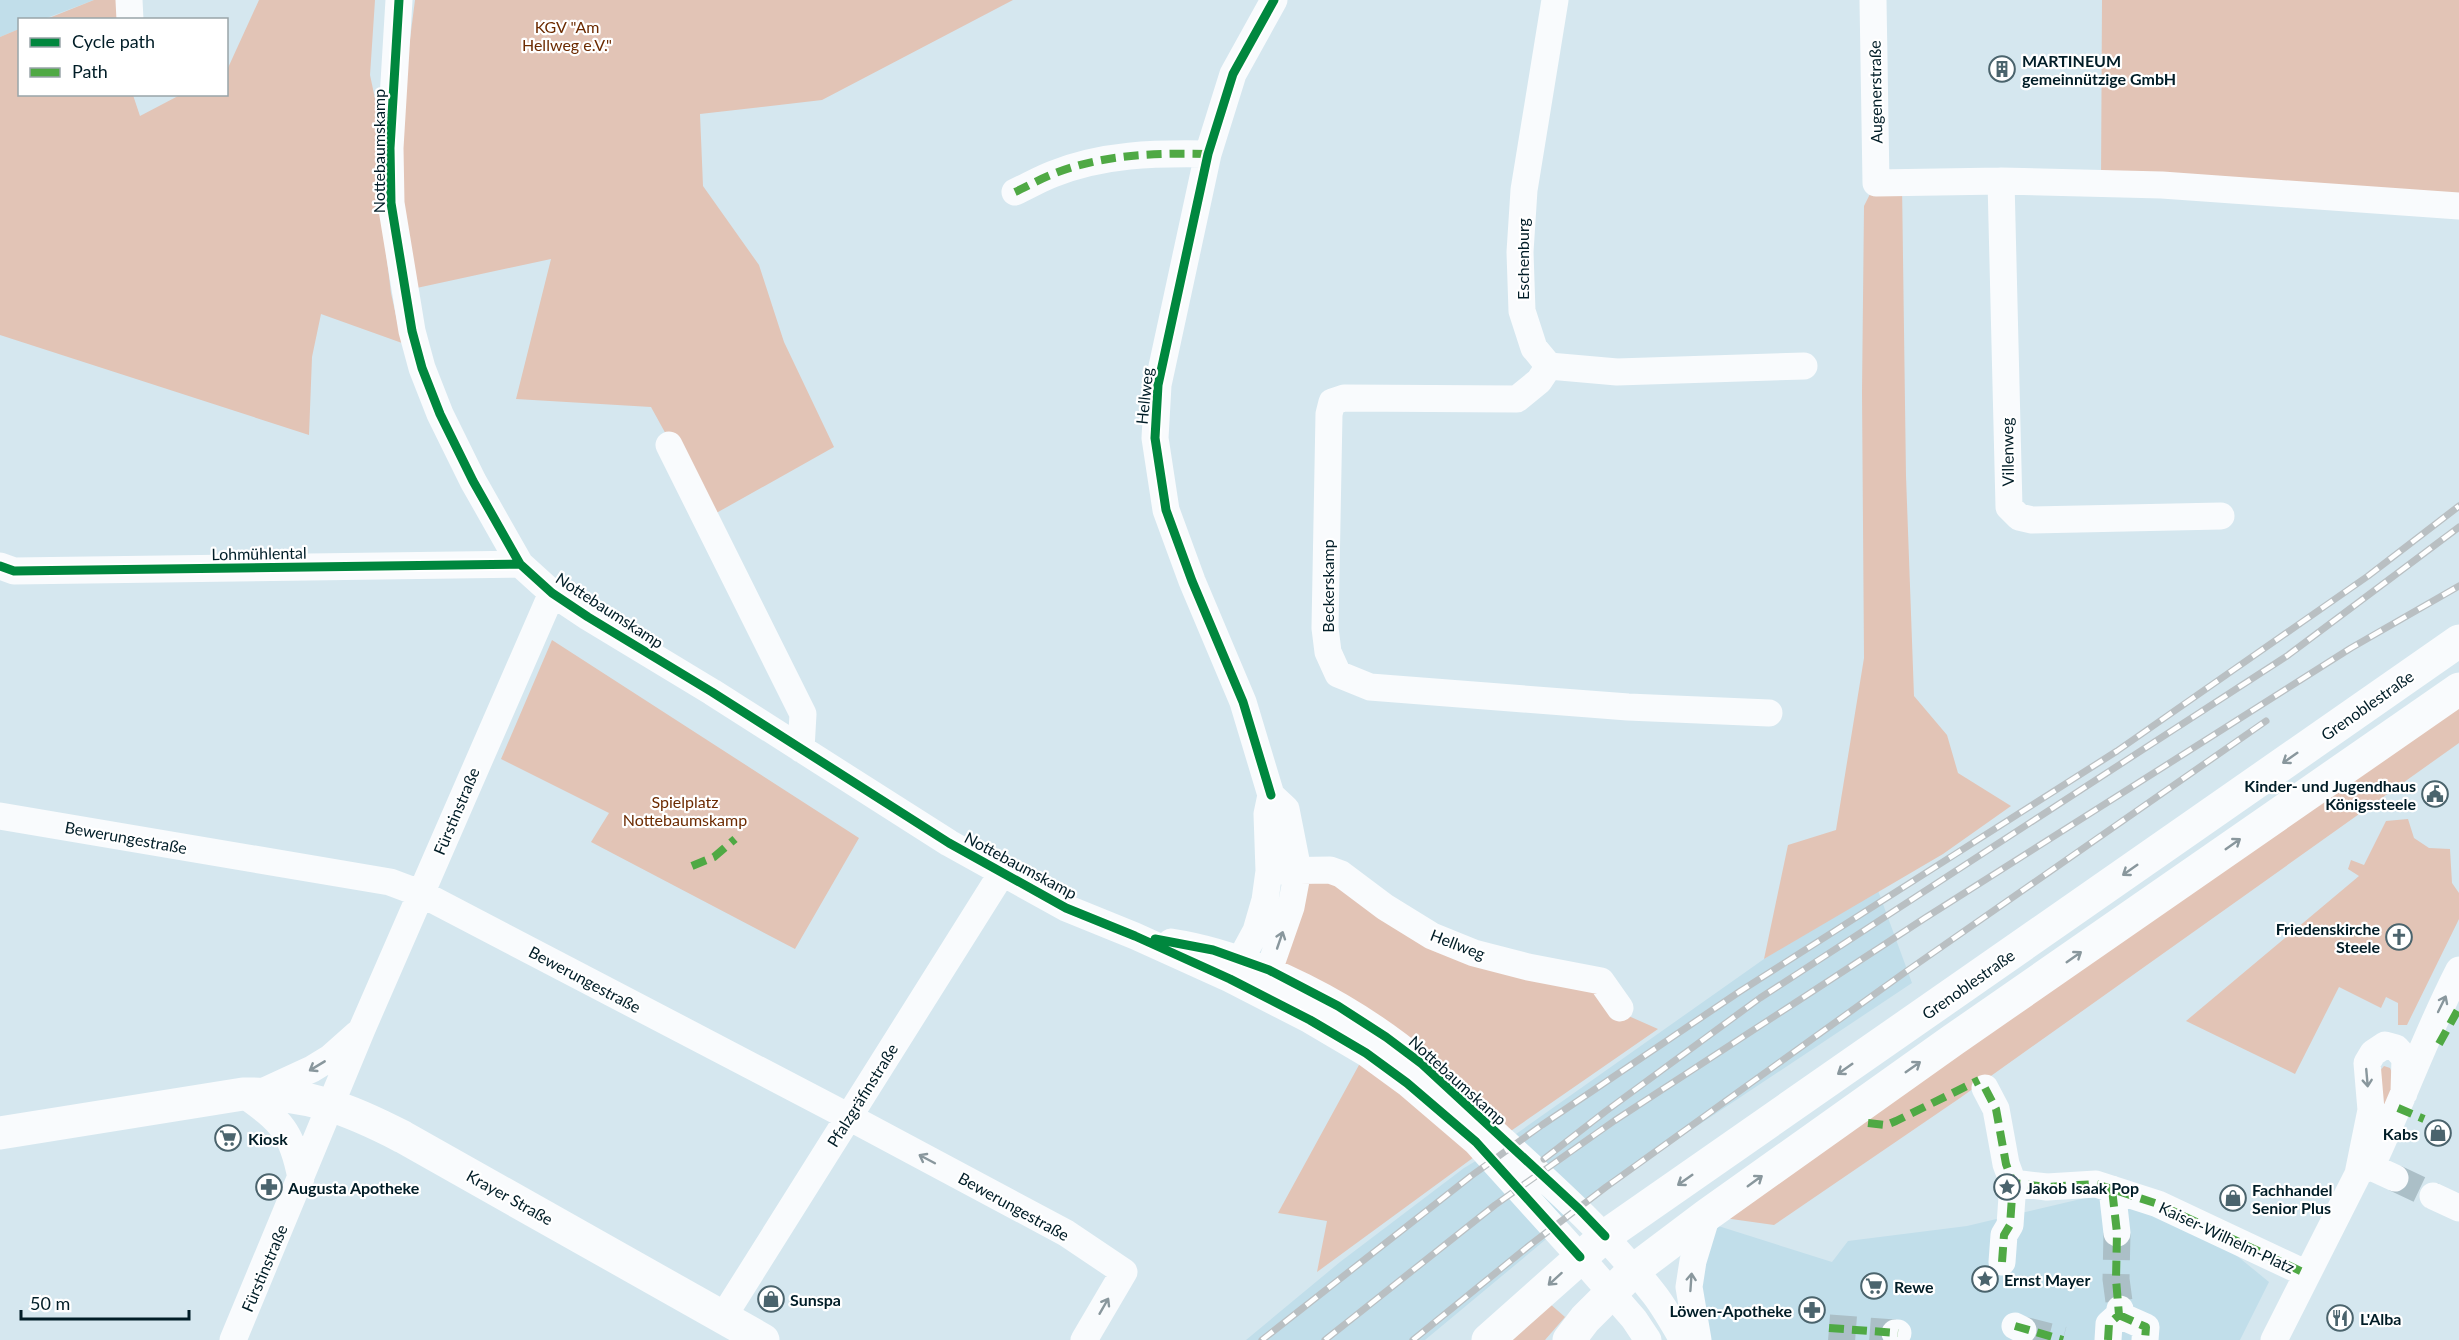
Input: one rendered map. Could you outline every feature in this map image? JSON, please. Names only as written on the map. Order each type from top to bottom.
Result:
[{"type":"main road","name":"Grenoblestraße","points":[[1488,1340],[1605,1236],[2459,641]]},
{"type":"main road","points":[[1569,1340],[1610,1293],[1634,1270],[1707,1215],[1953,1040],[2459,689]]},
{"type":"main road","name":"Krayer Straße","points":[[0,1133],[252,1093],[307,1097],[361,1116],[403,1137],[763,1340]]},
{"type":"street","points":[[129,0],[130,18]]},
{"type":"street","name":"Nottebaumskamp","points":[[399,0],[390,148],[391,203],[412,331],[422,368],[440,414],[473,481],[520,564],[552,593],[949,843],[1066,908],[1135,936],[1213,950],[1366,1053],[1407,1083],[1476,1142],[1634,1319],[1648,1340]]},
{"type":"street","name":"Hellweg","points":[[1248,975],[1269,871],[1267,814],[1271,795],[1243,702],[1192,581],[1166,510],[1155,438],[1158,385],[1208,154],[1233,74],[1274,0]]},
{"type":"street","name":"Eschenburg","points":[[1549,366],[1534,348],[1522,311],[1520,252],[1524,190],[1555,0]]},
{"type":"street","name":"Augenerstraße","points":[[1873,0],[1876,183],[2001,181]]},
{"type":"street","points":[[1015,192],[1053,173],[1105,159],[1154,153],[1208,154]]},
{"type":"street","points":[[2001,181],[2162,185],[2459,206]]},
{"type":"street","name":"Villenweg","points":[[2001,181],[2008,507],[2019,517],[2032,520],[2221,516]]},
{"type":"street","points":[[1549,366],[1617,372],[1804,366]]},
{"type":"street","name":"Beckerskamp","points":[[1549,366],[1539,381],[1517,399],[1344,398],[1332,402],[1329,414],[1325,628],[1328,652],[1338,674],[1370,687],[1628,707],[1769,713]]},
{"type":"street","points":[[669,444],[803,714],[801,749]]},
{"type":"street","name":"Lohmühlental","points":[[5,575],[520,564]]},
{"type":"street","name":"Fürstinstraße","points":[[233,1340],[362,1029],[552,593]]},
{"type":"street","name":"Hellweg","points":[[1248,975],[1291,908],[1298,870],[1286,809],[1271,795]]},
{"type":"street","name":"Bewerungestraße","points":[[0,816],[390,882],[422,894],[849,1116],[1066,1233],[1124,1272],[1084,1340]]},
{"type":"street","name":"Hellweg","points":[[1269,871],[1320,869],[1341,874],[1385,907],[1432,936],[1474,952],[1528,967],[1601,981],[1620,1008]]},
{"type":"street","name":"Pfalzgräfinstraße","points":[[723,1317],[1002,873]]},
{"type":"street","points":[[2274,1340],[2404,1093],[2440,1006],[2459,970]]},
{"type":"street","name":"Nottebaumskamp","points":[[1248,975],[1338,1006],[1422,1064],[1579,1209],[1605,1236],[1656,1296],[1683,1340]]},
{"type":"street","name":"Fürstinstraße","points":[[252,1093],[312,1069],[330,1058],[362,1029]]},
{"type":"street","points":[[2365,1170],[2371,1110],[2367,1063],[2373,1053],[2385,1045],[2396,1048],[2405,1058],[2404,1093]]},
{"type":"street","points":[[1985,1088],[1996,1109],[2004,1153],[2013,1184],[2010,1225],[2004,1235],[2002,1262]]},
{"type":"street","points":[[252,1093],[285,1129],[296,1152],[301,1178]]},
{"type":"street","points":[[2365,1170],[2395,1178]]},
{"type":"street","name":"Kaiser-Wilhelm-Platz","points":[[2013,1184],[2048,1187],[2096,1184],[2158,1204],[2307,1275]]},
{"type":"street","points":[[2112,1190],[2117,1233]]},
{"type":"street","points":[[2433,1196],[2459,1208]]},
{"type":"street","points":[[1698,1340],[1689,1287],[1693,1261],[1707,1215]]},
{"type":"street","points":[[2108,1340],[2109,1324],[2120,1312],[2146,1327],[2145,1340]]},
{"type":"shaded area","points":[[0,0],[94,0],[47,18],[18,18],[18,29],[0,37]]},
{"type":"shaded area","points":[[1876,885],[1912,983],[1622,1176],[1425,1340],[1246,1340],[1340,1262],[1464,1168],[1489,1153],[1764,959]]},
{"type":"shaded area","points":[[2102,1194],[2220,1242],[2269,1282],[2240,1340],[1703,1340],[1697,1261],[1712,1224],[1832,1262],[1848,1241],[1967,1226]]},
{"type":"green space","points":[[94,0],[117,0],[119,18],[49,18]]},
{"type":"green space","points":[[259,0],[375,0],[370,75],[380,122],[380,202],[391,293],[402,343],[321,314],[312,357],[309,435],[0,335],[0,37],[18,29],[18,96],[133,96],[140,116],[178,96],[228,96],[228,68]]},
{"type":"green space","name":"KGV \"Am Hellweg e.V.\"","points":[[415,0],[1013,0],[822,100],[700,114],[703,186],[759,265],[784,342],[834,447],[711,516],[651,407],[516,399],[551,259],[412,289],[398,204],[399,126]]},
{"type":"green space","points":[[2102,0],[2459,0],[2459,205],[2101,183]]},
{"type":"green space","points":[[1875,184],[1902,184],[1906,476],[1914,696],[1947,735],[1958,773],[2011,806],[1943,854],[1764,959],[1788,845],[1836,830],[1864,658],[1862,392],[1864,206]]},
{"type":"green space","name":"Spielplatz Nottebaumskamp","points":[[552,640],[859,838],[795,949],[591,842],[609,813],[501,759]]},
{"type":"green space","points":[[2459,691],[2459,743],[1960,1098],[1774,1225],[1710,1216]]},
{"type":"green space","points":[[2408,819],[2414,838],[2429,848],[2450,849],[2452,883],[2459,893],[2459,919],[2407,1025],[2398,1025],[2398,1003],[2386,997],[2381,1008],[2339,987],[2295,1074],[2186,1021],[2359,876],[2348,869],[2351,860],[2364,865],[2386,821]]},
{"type":"green space","points":[[1319,870],[1383,909],[1599,983],[1615,1010],[1658,1029],[1505,1135],[1272,969],[1299,872]]},
{"type":"green space","points":[[1365,1054],[1481,1152],[1317,1272],[1327,1221],[1278,1213]]},
{"type":"green space","points":[[2384,1066],[2390,1068],[2395,1088],[2391,1100],[2378,1117],[2378,1073]]},
{"type":"green space","points":[[1549,1303],[1565,1317],[1545,1340],[1506,1340]]},
{"type":"tunnel","points":[[2395,1178],[2433,1196]]},
{"type":"tunnel","points":[[2117,1233],[2116,1279],[2120,1309]]},
{"type":"tunnel","points":[[1829,1328],[1895,1333]]},
{"type":"tunnel","points":[[2023,1330],[2063,1340]]},
{"type":"railway","points":[[1262,1340],[1471,1176],[1542,1125],[1739,992],[2117,751],[2368,576],[2459,506]]},
{"type":"railway","points":[[1544,1159],[1760,998],[2287,656],[2459,527]]},
{"type":"railway","points":[[1325,1340],[1495,1205],[1614,1121],[1925,918],[2351,648],[2459,586]]},
{"type":"railway","points":[[1413,1340],[1606,1187],[1904,973],[2266,721]]},
{"type":"marked path","points":[[1015,192],[1053,174],[1091,162],[1129,156],[1208,154]]},
{"type":"marked path","points":[[692,866],[714,857],[735,839]]},
{"type":"marked path","points":[[2439,1044],[2459,1008]]},
{"type":"marked path","points":[[1868,1123],[1886,1125],[1979,1080]]},
{"type":"marked path","points":[[1985,1088],[1996,1109],[2006,1164],[2013,1183],[2047,1187],[2096,1184],[2158,1204],[2307,1274]]},
{"type":"marked path","points":[[2398,1108],[2424,1119]]},
{"type":"marked path","points":[[2002,1262],[2004,1235],[2010,1225],[2013,1183]]},
{"type":"marked path","points":[[2108,1340],[2109,1324],[2119,1315],[2116,1279],[2117,1233],[2112,1189]]},
{"type":"marked path","points":[[2119,1315],[2146,1327],[2145,1340]]},
{"type":"marked path","points":[[2015,1326],[2063,1340]]},
{"type":"marked path","points":[[1829,1328],[1898,1333]]},
{"type":"cycle path","points":[[399,0],[390,148],[391,203],[412,331],[422,368],[440,414],[473,481],[520,564],[552,593],[588,617],[712,692],[949,843],[1066,908],[1230,979],[1310,1020],[1366,1053],[1407,1083],[1476,1142],[1580,1257]]},
{"type":"cycle path","points":[[1271,795],[1243,702],[1192,581],[1166,510],[1155,438],[1158,385],[1208,154],[1233,74],[1274,0]]},
{"type":"cycle path","points":[[0,566],[14,571],[520,564]]},
{"type":"cycle path","points":[[1155,939],[1213,950],[1269,970],[1338,1006],[1386,1037],[1422,1064],[1579,1209],[1605,1236]]},
{"type":"place","name":"MARTINEUM gemeinnützige GmbH","points":[[2002,69]]},
{"type":"place","name":"Kinder- und Jugendhaus Königssteele","points":[[2435,794]]},
{"type":"place","name":"Friedenskirche Steele","points":[[2399,937]]},
{"type":"place","name":"Kabs","points":[[2438,1133]]},
{"type":"place","name":"Kiosk","points":[[228,1138]]},
{"type":"place","name":"Augusta Apotheke","points":[[269,1187]]},
{"type":"place","name":"Jakob Isaak Pop","points":[[2007,1187]]},
{"type":"place","name":"Fachhandel Senior Plus","points":[[2233,1198]]},
{"type":"place","name":"Ernst Mayer","points":[[1985,1279]]},
{"type":"place","name":"Rewe","points":[[1874,1286]]},
{"type":"place","name":"Sunspa","points":[[771,1299]]},
{"type":"place","name":"Löwen-Apotheke","points":[[1812,1310]]},
{"type":"place","name":"L'Alba","points":[[2340,1318]]}]
